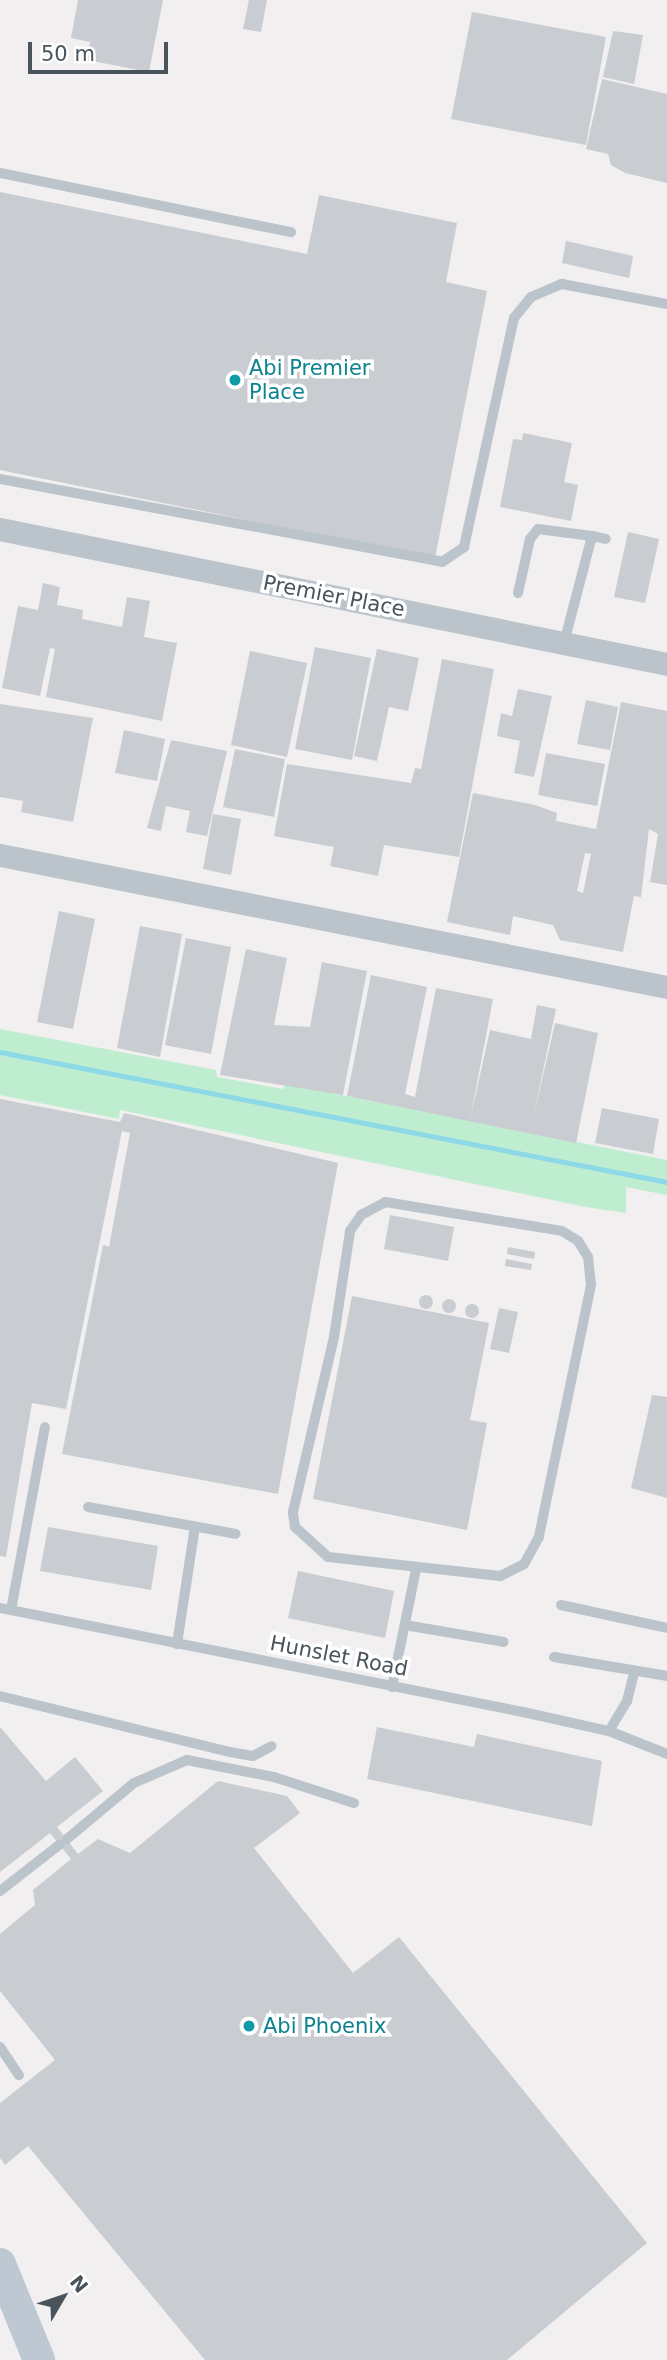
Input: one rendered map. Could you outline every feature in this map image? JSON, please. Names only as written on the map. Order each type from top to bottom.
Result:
[{"type":"street","name":"Premier Place","points":[[0,529],[667,664]]},
{"type":"street","points":[[0,855],[667,987]]},
{"type":"street","points":[[0,2264],[39,2360]]},
{"type":"lane","points":[[0,173],[290,232]]},
{"type":"lane","points":[[0,479],[442,562],[464,547],[514,318],[531,297],[562,284],[667,304]]},
{"type":"lane","points":[[519,593],[530,539],[538,529],[606,539]]},
{"type":"lane","points":[[564,643],[592,536]]},
{"type":"lane","points":[[385,1202],[562,1231],[578,1241],[591,1271],[578,1357],[532,1555],[500,1576],[416,1569],[328,1557],[301,1538],[293,1511],[334,1337],[350,1231],[361,1215],[385,1202]]},
{"type":"lane","points":[[6,1609],[45,1427]]},
{"type":"lane","points":[[88,1507],[236,1534]]},
{"type":"lane","points":[[177,1644],[195,1526]]},
{"type":"lane","points":[[393,1687],[416,1569]]},
{"type":"lane","points":[[561,1605],[667,1628]]},
{"type":"lane","name":"Hunslet Road","points":[[6,1609],[609,1731],[667,1754]]},
{"type":"lane","points":[[405,1625],[504,1642]]},
{"type":"lane","points":[[554,1657],[667,1676]]},
{"type":"lane","points":[[609,1731],[627,1701],[634,1672]]},
{"type":"lane","points":[[0,1696],[230,1752],[253,1756],[272,1746]]},
{"type":"lane","points":[[0,1891],[134,1783],[187,1760],[274,1777],[354,1803]]},
{"type":"lane","points":[[0,2048],[19,2075]]},
{"type":"green space","points":[[0,1029],[216,1070],[217,1077],[283,1089],[286,1084],[667,1160],[667,1195],[626,1187],[626,1213],[120,1110],[119,1119],[0,1095]]},
{"type":"building","points":[[78,0],[163,0],[149,72],[87,60],[90,42],[71,38]]},
{"type":"building","points":[[249,0],[267,0],[261,32],[243,29]]},
{"type":"building","points":[[472,12],[606,37],[586,145],[451,119]]},
{"type":"building","points":[[613,31],[643,35],[634,84],[603,77]]},
{"type":"building","points":[[602,79],[667,94],[667,183],[625,173],[611,165],[608,154],[586,149]]},
{"type":"building","name":"Abi Premier Place","points":[[0,192],[307,254],[319,195],[457,223],[446,282],[487,291],[435,558],[0,470]]},
{"type":"building","points":[[566,241],[633,256],[629,278],[562,263]]},
{"type":"building","points":[[523,433],[572,443],[564,482],[578,485],[571,521],[500,507],[513,439],[522,440]]},
{"type":"building","points":[[628,532],[659,539],[645,603],[614,597]]},
{"type":"building","points":[[43,583],[60,587],[57,605],[83,610],[82,619],[122,627],[127,597],[150,601],[144,637],[177,643],[162,721],[46,697],[55,649],[50,648],[40,696],[2,688],[18,606],[38,610]]},
{"type":"building","points":[[315,647],[371,658],[352,760],[295,749]]},
{"type":"building","points":[[377,649],[419,658],[408,711],[389,707],[377,761],[354,756]]},
{"type":"building","points":[[250,651],[307,663],[287,757],[231,745]]},
{"type":"building","points":[[442,659],[494,669],[459,857],[384,845],[378,876],[330,866],[334,847],[274,836],[287,764],[411,783],[415,768],[421,769]]},
{"type":"building","points":[[518,689],[552,696],[534,777],[514,773],[520,741],[497,736],[501,713],[512,716]]},
{"type":"building","points":[[586,700],[618,707],[610,750],[577,744]]},
{"type":"building","points":[[621,702],[667,711],[667,885],[650,882],[658,834],[649,829],[641,897],[634,896],[623,952],[560,940],[553,925],[513,916],[510,935],[447,922],[473,793],[535,805],[557,813],[556,821],[596,829]],"holes":[[[585,853],[591,854],[583,893],[577,891]]]},
{"type":"building","points":[[0,704],[93,718],[73,822],[21,812],[23,801],[0,797]]},
{"type":"building","points":[[124,730],[165,739],[157,781],[115,773]]},
{"type":"building","points":[[171,740],[227,751],[207,836],[186,832],[190,811],[166,806],[161,831],[147,828]]},
{"type":"building","points":[[235,749],[285,759],[274,817],[223,807]]},
{"type":"building","points":[[546,753],[605,764],[597,806],[538,795]]},
{"type":"building","points":[[213,814],[241,819],[231,875],[203,869]]},
{"type":"building","points":[[59,911],[95,919],[73,1029],[37,1022]]},
{"type":"building","points":[[140,926],[182,934],[160,1057],[117,1048]]},
{"type":"building","points":[[186,938],[231,947],[211,1054],[165,1045]]},
{"type":"building","points":[[246,949],[287,958],[274,1025],[310,1027],[322,962],[367,971],[343,1095],[220,1075]]},
{"type":"building","points":[[371,975],[427,987],[405,1094],[415,1097],[436,988],[493,999],[470,1120],[490,1030],[531,1039],[537,1005],[556,1009],[533,1119],[555,1023],[598,1033],[576,1143],[347,1096]]},
{"type":"building","points":[[0,1099],[120,1122],[124,1113],[338,1163],[278,1494],[62,1454],[103,1245],[109,1247],[130,1133],[122,1131],[66,1409],[32,1403],[6,1557],[0,1556]]},
{"type":"building","points":[[602,1108],[659,1119],[653,1154],[595,1143]]},
{"type":"building","points":[[390,1215],[454,1227],[448,1261],[384,1249]]},
{"type":"building","points":[[508,1247],[535,1252],[534,1259],[507,1254]]},
{"type":"building","points":[[506,1259],[532,1264],[531,1270],[505,1266]]},
{"type":"building","points":[[426,1295],[431,1297],[431,1307],[426,1309],[421,1307],[419,1302],[421,1297]]},
{"type":"building","points":[[352,1296],[489,1323],[470,1420],[487,1423],[467,1530],[313,1499]]},
{"type":"building","points":[[449,1299],[454,1301],[454,1311],[449,1313],[444,1311],[442,1306],[444,1301]]},
{"type":"building","points":[[472,1304],[477,1306],[477,1316],[472,1318],[467,1316],[465,1311],[467,1306]]},
{"type":"building","points":[[499,1308],[518,1312],[509,1353],[490,1349]]},
{"type":"building","points":[[652,1395],[667,1397],[667,1498],[631,1488]]},
{"type":"building","points":[[48,1527],[158,1546],[151,1590],[40,1571]]},
{"type":"building","points":[[298,1571],[394,1591],[385,1638],[288,1618]]},
{"type":"building","name":"Abi Phoenix","points":[[0,1727],[46,1781],[75,1757],[103,1791],[57,1827],[78,1854],[98,1839],[130,1853],[218,1781],[287,1796],[300,1813],[254,1848],[353,1973],[399,1937],[647,2243],[507,2360],[205,2360],[28,2146],[5,2165],[0,2158],[0,2103],[55,2060],[0,1991],[0,1934],[35,1905],[33,1890],[71,1859],[50,1833],[0,1872]]},
{"type":"building","points":[[377,1727],[474,1747],[477,1734],[602,1761],[592,1826],[367,1779]]},
{"type":"waterway","points":[[0,1052],[667,1182]]},
{"type":"place","name":"Abi Premier Place","points":[[235,380]]},
{"type":"place","name":"Abi Phoenix","points":[[249,2026]]}]
